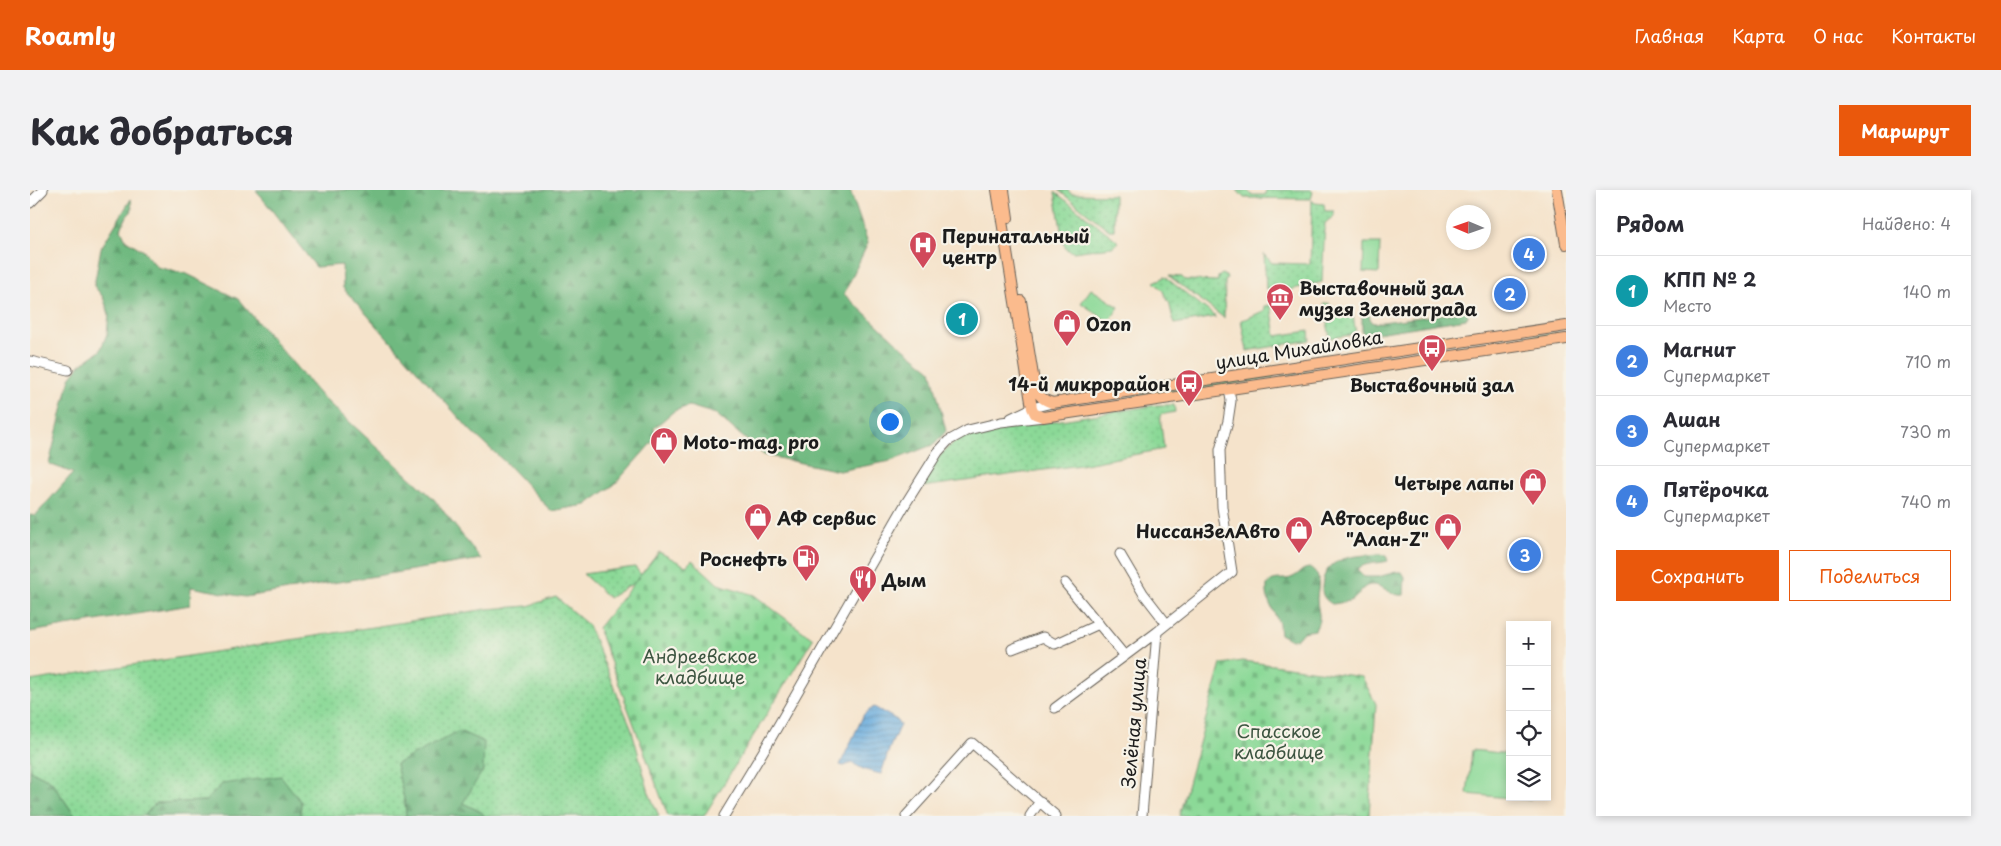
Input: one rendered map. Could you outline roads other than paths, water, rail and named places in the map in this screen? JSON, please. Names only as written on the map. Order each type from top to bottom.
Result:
[{"type":"main road","points":[[997,190],[1036,413]]},
{"type":"main road","points":[[1004,190],[1032,390],[1045,401],[1052,403]]},
{"type":"main road","points":[[1557,190],[1566,244]]},
{"type":"main road","name":"улица Михайловка","points":[[1052,403],[1566,326]]},
{"type":"main road","name":"улица Михайловка","points":[[1036,413],[1229,389],[1566,339]]},
{"type":"street","points":[[30,203],[43,190]]},
{"type":"street","points":[[1383,354],[1386,357],[1384,366]]},
{"type":"street","points":[[30,361],[68,370]]},
{"type":"street","points":[[1278,370],[1277,377],[1280,381]]},
{"type":"street","points":[[1054,708],[1157,632],[1232,572],[1222,506],[1220,450],[1231,401],[1229,389]]},
{"type":"street","points":[[1018,415],[1028,402],[1032,390]]},
{"type":"street","name":"улица Михайловка","points":[[1036,413],[1052,403]]},
{"type":"street","points":[[1001,422],[1018,415],[1036,413]]},
{"type":"street","points":[[724,816],[902,510],[938,452],[948,441],[968,430],[1036,413]]},
{"type":"street","points":[[1120,554],[1143,592],[1167,624]]},
{"type":"street","points":[[1065,583],[1125,656]]},
{"type":"street","points":[[1012,649],[1043,637],[1055,644],[1098,624]]},
{"type":"street","name":"Зелёная улица","points":[[1142,816],[1157,632]]},
{"type":"street","points":[[906,816],[972,743],[1056,816]]},
{"type":"street","points":[[1030,816],[1040,801]]},
{"type":"water","points":[[874,707],[897,720],[900,725],[881,774],[865,770],[852,763],[844,766],[840,765],[864,714]]},
{"type":"place","name":"Пятёрочка","points":[[1529,254]]},
{"type":"place","name":"Перинатальный центр","points":[[923,269]]},
{"type":"place","name":"Магнит","points":[[1510,294]]},
{"type":"place","name":"КПП № 2","points":[[962,319]]},
{"type":"place","name":"Выставочный зал музея Зеленограда","points":[[1280,321]]},
{"type":"place","name":"Ozon","points":[[1067,347]]},
{"type":"place","name":"Выставочный зал","points":[[1432,372]]},
{"type":"place","name":"14-й микрорайон","points":[[1189,407]]},
{"type":"place","name":"Moto-mag. pro","points":[[664,465]]},
{"type":"place","name":"Четыре лапы","points":[[1533,506]]},
{"type":"place","name":"АФ сервис","points":[[758,541]]},
{"type":"place","name":"Автосервис \"Алан-Z\"","points":[[1448,551]]},
{"type":"place","name":"НиссанЗелАвто","points":[[1299,554]]},
{"type":"place","name":"Ашан","points":[[1525,555]]},
{"type":"place","name":"Роснефть","points":[[806,582]]},
{"type":"place","name":"Дым","points":[[863,603]]},
{"type":"park label","name":"Андреевское кладбище","points":[[700,665]]},
{"type":"park label","name":"Спасское кладбище","points":[[1279,740]]}]
